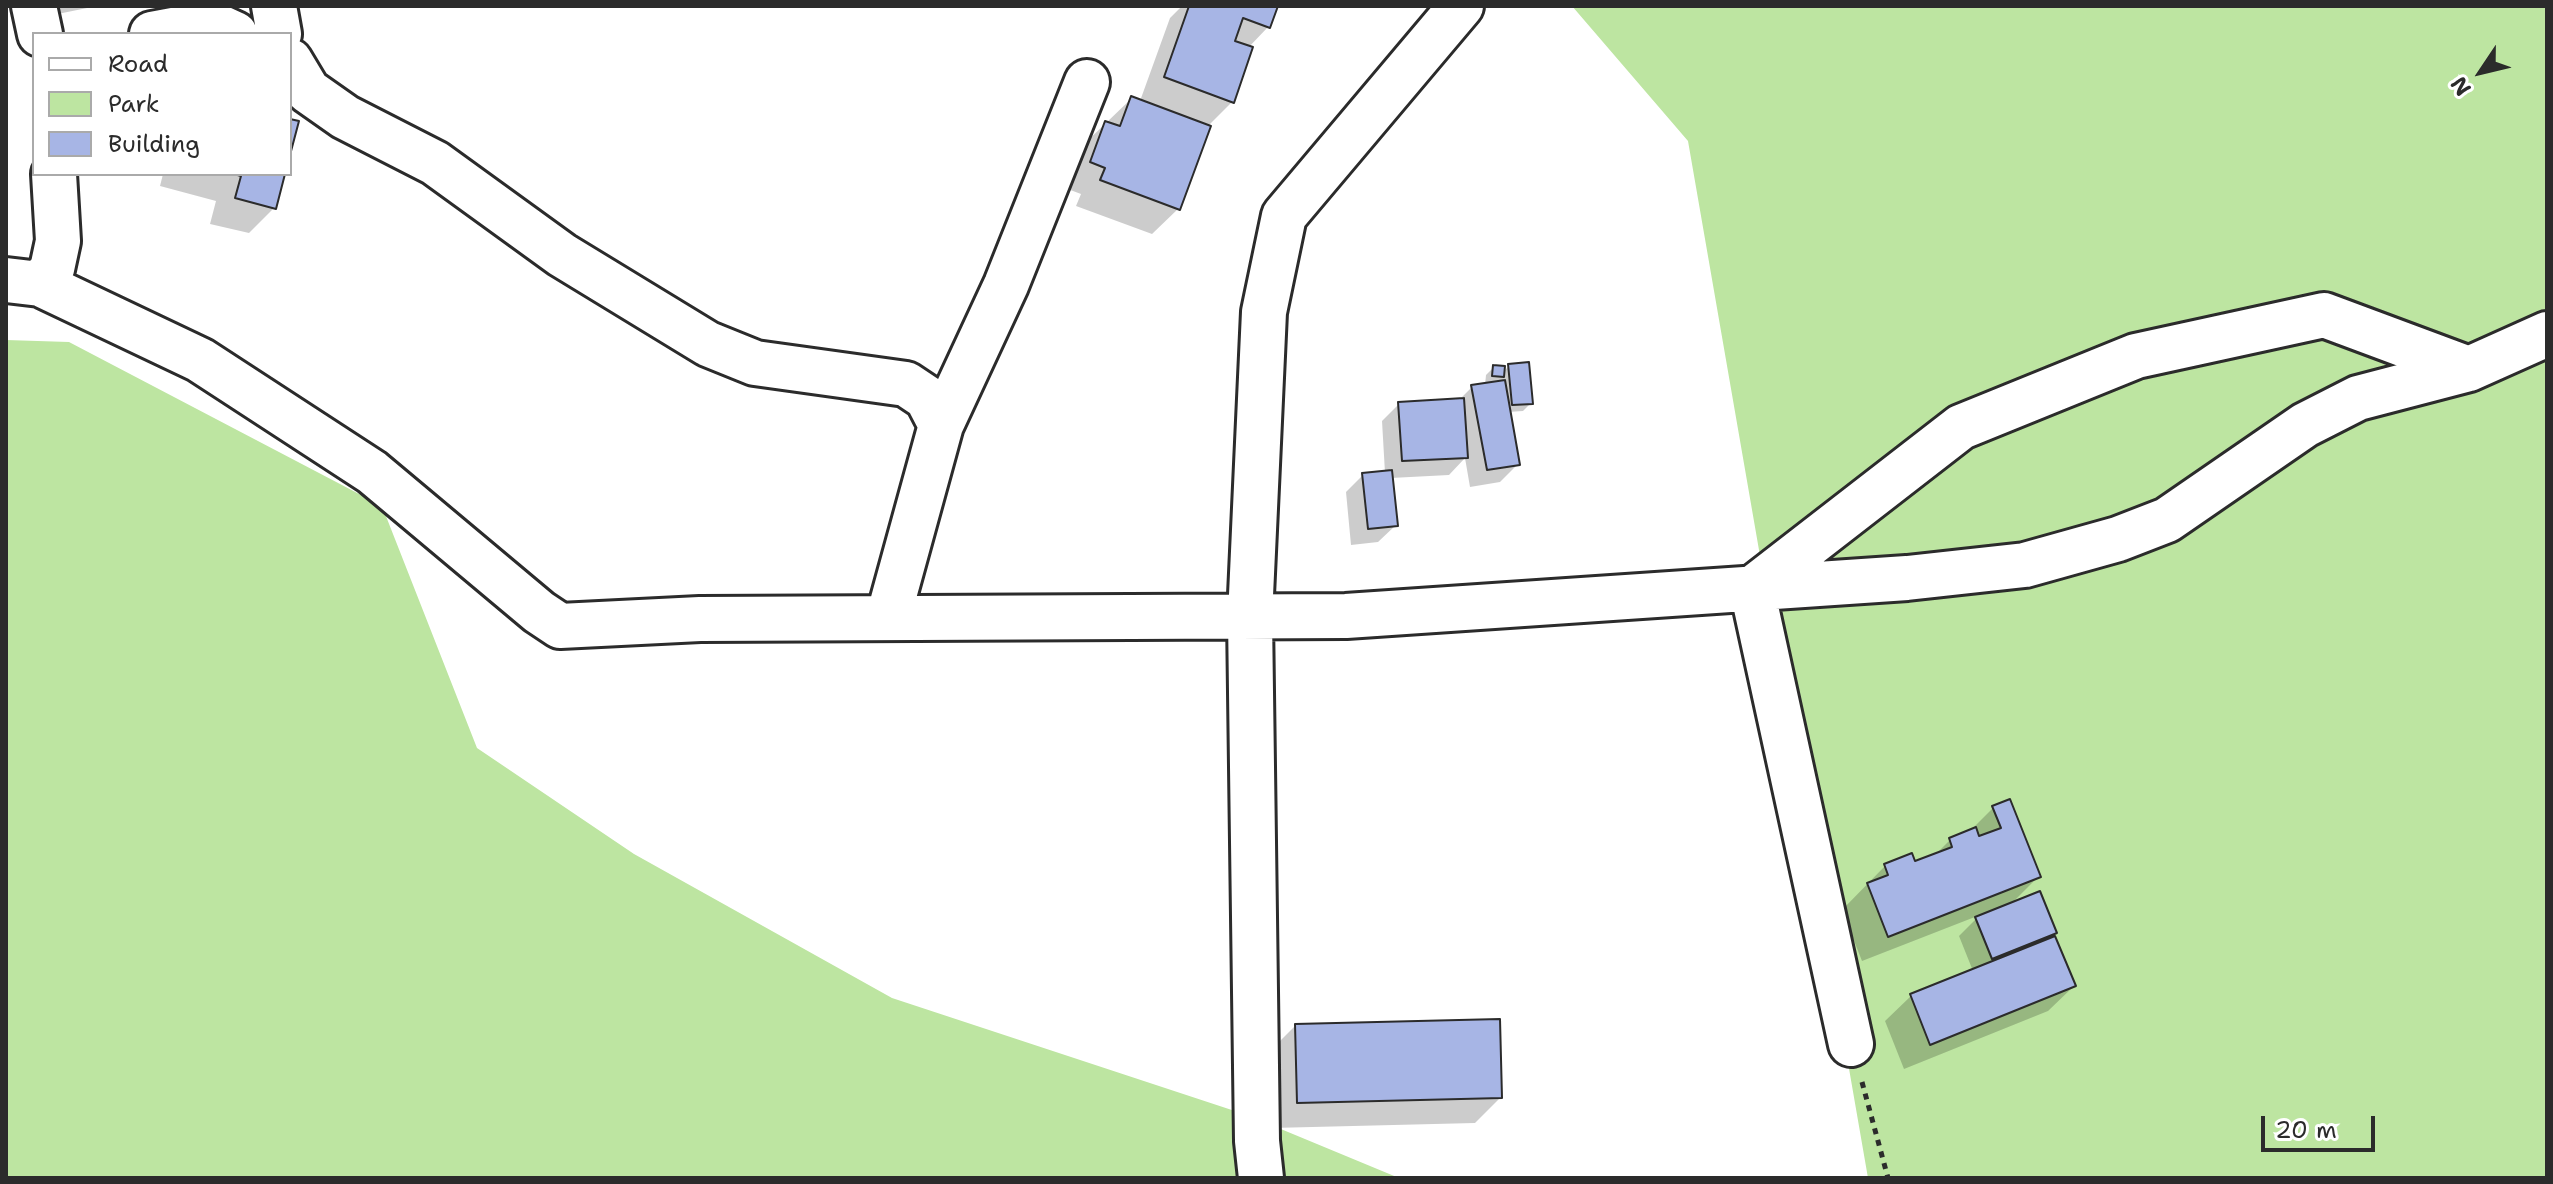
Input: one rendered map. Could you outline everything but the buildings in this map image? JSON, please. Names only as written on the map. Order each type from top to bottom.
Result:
[{"type":"street","points":[[34,6],[40,32]]},
{"type":"street","points":[[274,6],[279,32]]},
{"type":"street","points":[[1261,1178],[1257,1141],[1250,617],[1264,312],[1284,216],[1461,6]]},
{"type":"street","points":[[163,32],[211,23],[231,32]]},
{"type":"street","points":[[292,64],[308,91],[345,117],[435,163],[562,255],[708,344],[755,363],[906,384],[927,398],[941,425]]},
{"type":"street","points":[[888,618],[941,425],[1006,285],[1087,82]]},
{"type":"street","points":[[23,282],[52,269],[58,241],[54,176]]},
{"type":"street","points":[[23,282],[200,360],[372,472],[539,612],[560,626],[700,619],[1346,616],[1907,578],[2025,565],[2118,539],[2167,520],[2305,425],[2358,398],[2469,369],[2547,334]]},
{"type":"street","points":[[1752,589],[1961,427],[2136,356],[2324,315],[2469,369]]},
{"type":"street","points":[[1752,589],[1851,1044]]},
{"type":"path","points":[[1851,1044],[1888,1178]]},
{"type":"green space","points":[[1572,6],[2547,6],[2547,1178],[1868,1178],[1688,141]]},
{"type":"green space","points":[[6,340],[69,342],[382,506],[477,748],[634,854],[892,998],[1247,1115],[1399,1178],[6,1178]]}]
